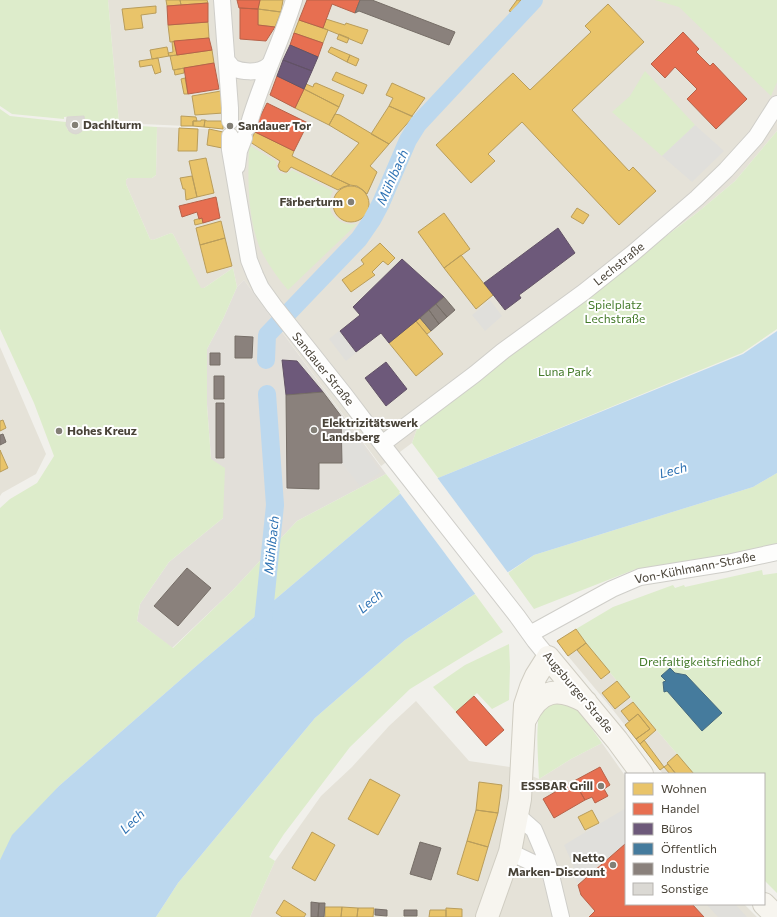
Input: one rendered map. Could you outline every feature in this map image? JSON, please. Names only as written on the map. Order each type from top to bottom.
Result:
[{"type":"street","name":"Sandauer Straße","points":[[222,0],[226,61],[236,126],[230,145],[249,260],[261,288],[299,339],[344,394],[516,616]]},
{"type":"street","points":[[236,126],[258,94],[288,21],[294,0]]},
{"type":"street","points":[[226,61],[232,67],[239,70],[248,71],[258,71],[266,68],[270,64]]},
{"type":"street","name":"Lechstraße","points":[[382,444],[503,351],[584,292],[644,244],[697,198],[726,170],[756,137],[777,104]]},
{"type":"street","name":"Von-Kühlmann-Straße","points":[[530,634],[612,589],[640,577],[727,563],[777,552]]},
{"type":"street","name":"Augsburger Straße","points":[[516,616],[617,740],[641,773]]},
{"type":"street","points":[[487,917],[510,852],[520,799],[525,705],[536,676],[548,657]]},
{"type":"street","points":[[524,722],[529,710],[539,699],[549,693],[562,693],[574,696],[586,703]]},
{"type":"street","points":[[517,815],[534,830],[550,871],[561,917]]},
{"type":"street","points":[[510,852],[550,871]]},
{"type":"street","points":[[765,905],[777,917]]},
{"type":"shaded area","points":[[108,0],[777,0],[777,131],[735,181],[698,212],[636,258],[417,429],[412,443],[381,466],[244,280],[237,287],[233,268],[204,288],[200,288],[173,234],[171,233],[153,240],[150,239],[126,184],[126,180],[128,178],[152,178],[156,175],[157,127],[222,131],[223,129],[119,123]]},
{"type":"shaded area","points":[[695,125],[724,151],[692,182],[662,156]]},
{"type":"shaded area","points":[[244,280],[386,474],[297,521],[232,591],[172,648],[137,621],[140,604],[169,562],[223,518],[211,459],[207,405],[207,349],[223,319],[237,287]]},
{"type":"shaded area","points":[[490,300],[502,316],[485,331],[472,315]]},
{"type":"shaded area","points":[[339,331],[356,353],[346,361],[329,339]]},
{"type":"shaded area","points":[[0,347],[46,454],[36,474],[2,493],[0,496]]},
{"type":"shaded area","points":[[341,416],[381,472],[360,486],[342,463]]},
{"type":"shaded area","points":[[576,629],[633,702],[693,773],[662,773],[557,641]]},
{"type":"shaded area","points":[[416,701],[469,761],[510,767],[539,779],[571,759],[602,743],[625,776],[625,905],[745,905],[757,917],[250,917],[275,861],[321,796],[352,767],[389,726]]},
{"type":"shaded area","points":[[625,809],[625,844],[577,883],[573,865],[564,845]]},
{"type":"shaded area","points":[[707,905],[736,905],[747,917],[718,917]]},
{"type":"green space","points":[[0,0],[108,0],[119,123],[84,121],[83,116],[64,117],[64,119],[12,114],[0,106]]},
{"type":"green space","points":[[655,0],[777,0],[777,82],[771,96],[679,7]]},
{"type":"green space","points":[[645,71],[695,125],[662,156],[612,112],[630,96]]},
{"type":"green space","points":[[0,109],[10,116],[66,122],[67,129],[72,133],[81,131],[84,128],[85,123],[157,127],[156,175],[152,178],[128,178],[126,180],[126,184],[150,239],[153,240],[171,233],[173,234],[201,288],[204,288],[233,268],[237,287],[223,319],[207,349],[207,405],[211,459],[225,468],[223,518],[169,562],[140,604],[137,621],[173,648],[232,591],[297,521],[386,474],[401,493],[194,668],[59,786],[0,860],[0,508],[10,499],[37,483],[54,456],[34,403],[0,329]]},
{"type":"green space","name":"Luna Park","points":[[777,131],[777,329],[742,353],[438,478],[412,443],[417,429],[437,409],[698,212],[735,181]]},
{"type":"green space","points":[[249,145],[277,162],[276,166],[280,173],[286,174],[292,170],[333,191],[330,198],[330,205],[333,216],[343,223],[357,224],[288,290],[265,258],[255,234],[249,196]]},
{"type":"green space","points":[[777,473],[777,547],[691,565],[636,569],[534,609],[508,573],[534,555],[753,487]]},
{"type":"green space","name":"Dreifaltigkeitsfriedhof","points":[[762,570],[763,575],[777,573],[777,893],[765,881],[765,773],[693,773],[633,702],[576,629],[613,607],[673,585],[675,588],[684,585],[685,587]]},
{"type":"green space","points":[[475,594],[503,632],[410,689],[350,747],[284,834],[269,857],[275,861],[250,917],[156,917],[178,883],[315,718],[405,640]]},
{"type":"green space","points":[[509,644],[509,700],[492,709],[477,693],[456,712],[433,687],[465,665]]},
{"type":"green space","points":[[572,701],[602,743],[571,759],[539,779],[537,731],[541,703]]},
{"type":"water","name":"Lech","points":[[777,331],[777,473],[753,487],[534,555],[405,640],[315,718],[178,883],[156,917],[0,917],[0,860],[12,835],[59,786],[194,668],[401,493],[743,354]]},
{"type":"pier","points":[[436,476],[509,574],[476,595],[399,492]]},
{"type":"building: Wohnen","points":[[166,0],[180,0],[181,5],[167,6]]},
{"type":"building: Wohnen","points":[[180,0],[207,0],[208,3],[181,5]]},
{"type":"building: Wohnen","points":[[260,0],[283,0],[281,12],[258,9]]},
{"type":"building: Wohnen","points":[[517,0],[521,0],[512,12],[509,11]]},
{"type":"building: Wohnen","points":[[608,4],[644,42],[572,110],[629,171],[633,167],[656,191],[619,225],[522,122],[488,154],[495,161],[471,183],[436,145],[513,73],[530,90],[591,32],[585,26]]},
{"type":"building: Wohnen","points":[[156,6],[156,13],[141,15],[143,28],[125,30],[122,9]]},
{"type":"building: Wohnen","points":[[258,9],[281,12],[275,27],[258,25]]},
{"type":"building: Wohnen","points":[[326,19],[368,30],[362,44],[323,28]]},
{"type":"building: Wohnen","points":[[299,20],[328,30],[323,43],[294,33]]},
{"type":"building: Wohnen","points":[[208,22],[209,38],[170,42],[168,25]]},
{"type":"building: Wohnen","points":[[339,34],[349,38],[347,43],[337,39]]},
{"type":"building: Wohnen","points":[[174,41],[177,55],[169,56],[168,53],[173,52],[172,42]]},
{"type":"building: Wohnen","points":[[167,47],[169,56],[152,59],[150,50]]},
{"type":"building: Wohnen","points":[[331,47],[350,55],[347,62],[328,52]]},
{"type":"building: Wohnen","points":[[212,50],[214,63],[173,70],[170,56]]},
{"type":"building: Wohnen","points":[[350,55],[359,59],[356,66],[347,62]]},
{"type":"building: Wohnen","points":[[158,58],[161,72],[155,74],[152,65],[140,67],[139,61]]},
{"type":"building: Wohnen","points":[[184,68],[184,73],[175,75],[174,70]]},
{"type":"building: Wohnen","points":[[336,72],[367,85],[363,94],[332,80]]},
{"type":"building: Wohnen","points":[[185,78],[188,94],[184,94],[181,79]]},
{"type":"building: Wohnen","points":[[316,83],[344,95],[339,107],[304,89],[306,84],[313,87]]},
{"type":"building: Wohnen","points":[[392,83],[425,98],[412,116],[389,106],[393,98],[386,95]]},
{"type":"building: Wohnen","points":[[304,89],[339,107],[329,125],[295,108]]},
{"type":"building: Wohnen","points":[[221,91],[223,113],[195,115],[192,96]]},
{"type":"building: Wohnen","points":[[389,106],[413,117],[389,144],[371,134]]},
{"type":"building: Wohnen","points":[[335,114],[340,115],[389,144],[370,166],[377,172],[367,194],[357,186],[350,185],[331,176],[359,143],[329,125]]},
{"type":"building: Wohnen","points":[[181,116],[196,117],[197,121],[193,121],[193,126],[181,126]]},
{"type":"building: Wohnen","points":[[205,120],[204,127],[193,126],[193,121]]},
{"type":"building: Wohnen","points":[[205,120],[223,121],[223,129],[204,127]]},
{"type":"building: Wohnen","points":[[179,128],[198,129],[197,151],[178,151]]},
{"type":"building: Wohnen","points":[[209,129],[223,132],[222,148],[207,145]]},
{"type":"building: Wohnen","points":[[255,132],[294,151],[292,156],[350,185],[338,190],[291,167],[287,172],[280,170],[278,166],[280,161],[250,142]]},
{"type":"building: Wohnen","points":[[206,158],[214,193],[197,197],[189,161]]},
{"type":"building: Wohnen","points":[[192,176],[197,197],[186,200],[185,189],[183,189],[180,178]]},
{"type":"building: Wohnen","name":"Färberturm","points":[[355,186],[364,191],[368,197],[368,211],[364,217],[355,222],[347,222],[338,217],[334,211],[333,200],[338,191],[344,187]]},
{"type":"building: Wohnen","points":[[577,208],[589,215],[583,224],[571,217]]},
{"type":"building: Wohnen","points":[[444,213],[470,249],[444,268],[418,232]]},
{"type":"building: Wohnen","points":[[202,218],[203,223],[195,225],[194,220]]},
{"type":"building: Wohnen","points":[[221,221],[225,238],[200,245],[196,228]]},
{"type":"building: Wohnen","points":[[225,238],[232,266],[207,273],[200,245]]},
{"type":"building: Wohnen","points":[[380,243],[395,258],[388,265],[383,261],[372,272],[375,275],[351,292],[342,280],[364,264],[361,260]]},
{"type":"building: Wohnen","points":[[461,255],[493,295],[476,309],[444,268]]},
{"type":"building: Wohnen","points":[[420,318],[431,331],[427,334],[416,321]]},
{"type":"building: Wohnen","points":[[416,321],[443,354],[416,376],[389,343]]},
{"type":"building: Wohnen","points":[[3,420],[6,428],[0,431],[0,421]]},
{"type":"building: Wohnen","points":[[0,450],[8,468],[0,472]]},
{"type":"building: Wohnen","points":[[576,629],[586,643],[568,656],[557,641]]},
{"type":"building: Wohnen","points":[[586,643],[610,672],[601,679],[577,650]]},
{"type":"building: Wohnen","points":[[617,681],[630,697],[615,709],[602,693]]},
{"type":"building: Wohnen","points":[[633,702],[656,730],[640,744],[636,739],[650,729],[638,714],[629,721],[621,711]]},
{"type":"building: Wohnen","points":[[638,714],[650,729],[636,739],[625,725]]},
{"type":"building: Wohnen","points":[[644,740],[664,767],[660,770],[640,744]]},
{"type":"building: Wohnen","points":[[677,754],[693,773],[675,773],[667,763]]},
{"type":"building: Wohnen","points":[[668,764],[675,773],[669,773],[664,767]]},
{"type":"building: Wohnen","points":[[370,779],[400,795],[378,835],[348,819]]},
{"type":"building: Wohnen","points":[[479,782],[502,785],[498,813],[476,810]]},
{"type":"building: Wohnen","points":[[476,810],[498,813],[488,847],[467,841]]},
{"type":"building: Wohnen","points":[[592,810],[599,823],[585,830],[578,817]]},
{"type":"building: Wohnen","points":[[312,832],[335,845],[315,881],[292,868]]},
{"type":"building: Wohnen","points":[[467,841],[488,847],[478,881],[457,874]]},
{"type":"building: Wohnen","points":[[284,900],[306,914],[304,917],[282,917],[276,913]]},
{"type":"building: Wohnen","points":[[325,907],[342,907],[341,917],[325,917]]},
{"type":"building: Wohnen","points":[[342,907],[358,908],[357,917],[341,917]]},
{"type":"building: Wohnen","points":[[358,908],[374,908],[373,917],[357,917]]},
{"type":"building: Wohnen","points":[[446,908],[462,909],[462,917],[446,917]]},
{"type":"building: Wohnen","points":[[430,910],[446,910],[446,917],[429,917]]},
{"type":"building: Handel","points":[[237,0],[260,0],[258,9],[239,8]]},
{"type":"building: Handel","points":[[307,0],[360,0],[355,13],[332,4],[323,28],[299,20]]},
{"type":"building: Handel","points":[[208,3],[208,22],[168,25],[167,6]]},
{"type":"building: Handel","points":[[240,8],[258,9],[258,25],[275,27],[266,41],[240,39]]},
{"type":"building: Handel","points":[[683,32],[699,49],[696,52],[710,66],[713,63],[747,99],[716,129],[687,99],[697,89],[675,67],[665,78],[651,64]]},
{"type":"building: Handel","points":[[294,33],[323,43],[318,57],[290,45]]},
{"type":"building: Handel","points":[[209,38],[212,50],[177,55],[174,41]]},
{"type":"building: Handel","points":[[214,63],[219,89],[188,94],[184,68]]},
{"type":"building: Handel","points":[[277,76],[304,89],[295,108],[270,95]]},
{"type":"building: Handel","points":[[267,103],[308,123],[294,151],[253,131]]},
{"type":"building: Handel","points":[[216,197],[220,218],[203,223],[202,218],[199,219],[197,212],[182,217],[179,206]]},
{"type":"building: Handel","points":[[474,696],[504,730],[486,746],[456,712]]},
{"type":"building: Handel","points":[[600,767],[610,785],[604,789],[608,796],[595,803],[592,797],[585,800],[574,781]]},
{"type":"building: Handel","points":[[574,781],[585,800],[554,818],[543,799]]},
{"type":"building: Handel","name":"Netto Marken-Discount","points":[[625,844],[625,905],[693,905],[704,917],[589,917],[595,911],[581,895],[578,885]]},
{"type":"building: Büros","points":[[290,45],[318,57],[312,71],[283,60]]},
{"type":"building: Büros","points":[[283,60],[312,71],[304,89],[277,76]]},
{"type":"building: Büros","points":[[558,228],[575,253],[519,295],[521,298],[505,310],[484,283]]},
{"type":"building: Büros","points":[[402,259],[444,297],[389,343],[381,333],[356,352],[340,331],[360,315],[353,307]]},
{"type":"building: Büros","points":[[282,360],[297,361],[323,392],[286,395]]},
{"type":"building: Büros","points":[[386,362],[407,389],[386,406],[365,378]]},
{"type":"building: Öffentlich","points":[[670,668],[675,673],[686,675],[722,713],[702,731],[667,691],[664,692],[663,682],[666,681],[661,676]]},
{"type":"building: Industrie","points":[[360,0],[372,0],[455,32],[449,45],[359,11],[355,13]]},
{"type":"building: Industrie","points":[[444,297],[455,310],[447,317],[436,304]]},
{"type":"building: Industrie","points":[[436,304],[447,317],[439,324],[429,310]]},
{"type":"building: Industrie","points":[[429,310],[439,324],[431,331],[420,318]]},
{"type":"building: Industrie","points":[[235,336],[253,337],[252,358],[235,358]]},
{"type":"building: Industrie","points":[[210,353],[220,353],[220,365],[210,365]]},
{"type":"building: Industrie","points":[[214,376],[224,376],[224,399],[214,399]]},
{"type":"building: Industrie","name":"Elektrizitätswerk Landsberg","points":[[323,392],[341,416],[342,463],[319,463],[319,489],[287,488],[286,395]]},
{"type":"building: Industrie","points":[[216,403],[224,403],[224,458],[216,458]]},
{"type":"building: Industrie","points":[[3,434],[6,442],[0,445],[0,435]]},
{"type":"building: Industrie","points":[[187,568],[211,588],[178,626],[154,606]]},
{"type":"building: Industrie","points":[[420,842],[441,848],[431,880],[410,874]]},
{"type":"building: Industrie","points":[[311,902],[319,903],[318,917],[311,917]]},
{"type":"building: Industrie","points":[[319,903],[325,903],[324,917],[318,917]]},
{"type":"building: Industrie","points":[[375,909],[387,910],[387,916],[375,915]]},
{"type":"building: Industrie","points":[[404,910],[417,910],[417,916],[404,916]]},
{"type":"building: Sonstige","name":"Dachlturm","points":[[84,116],[85,125],[82,131],[76,134],[69,131],[66,125],[67,117]]},
{"type":"waterway","name":"Mühlbach","points":[[266,360],[267,335],[359,239],[372,220],[381,203],[408,140],[418,124],[534,0]]},
{"type":"waterway","name":"Mühlbach","points":[[262,632],[275,505],[267,394]]},
{"type":"place","name":"Dachlturm","points":[[75,125]]},
{"type":"place","name":"Sandauer Tor","points":[[230,126]]},
{"type":"place","name":"Färberturm","points":[[351,202]]},
{"type":"place","name":"Elektrizitätswerk Landsberg","points":[[314,430]]},
{"type":"place","name":"Hohes Kreuz","points":[[59,431]]},
{"type":"place","name":"ESSBAR Grill","points":[[601,786]]},
{"type":"place","name":"Netto Marken-Discount","points":[[613,865]]},
{"type":"park label","name":"Spielplatz Lechstraße","points":[[615,312]]}]
